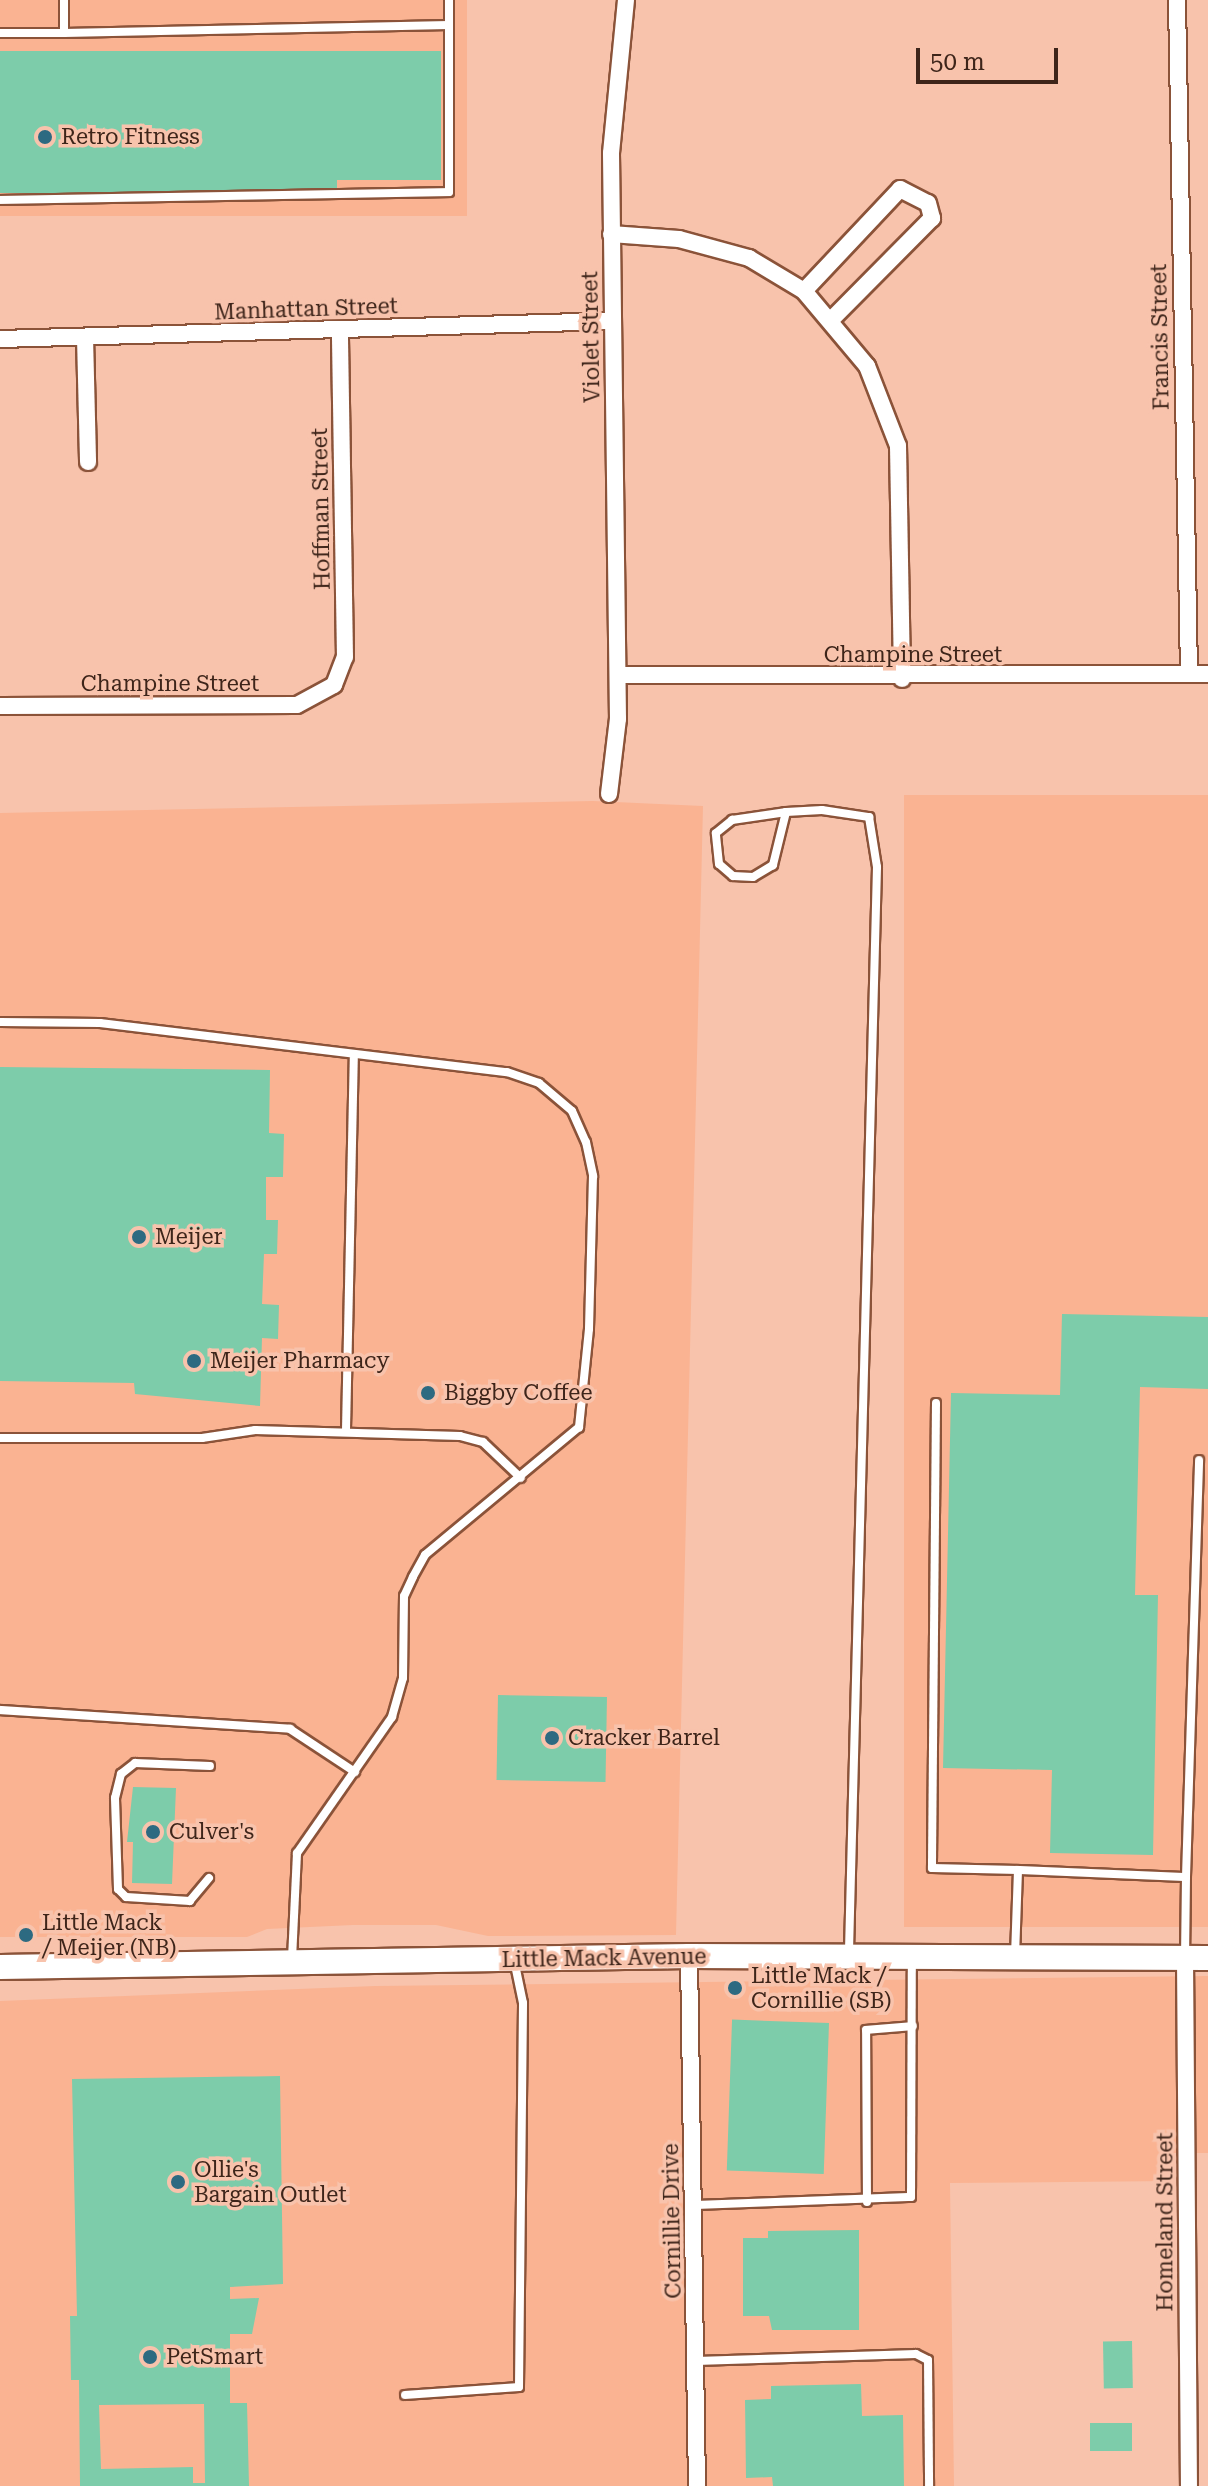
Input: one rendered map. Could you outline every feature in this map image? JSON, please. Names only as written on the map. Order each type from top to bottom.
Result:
[{"type":"main road","name":"Little Mack Avenue","points":[[0,1967],[689,1956],[1197,1958]]},
{"type":"street","name":"Violet Street","points":[[609,794],[618,675],[611,234],[626,0]]},
{"type":"street","name":"Francis Street","points":[[1177,0],[1189,674]]},
{"type":"street","points":[[804,291],[900,189],[928,203],[932,218],[833,318]]},
{"type":"street","points":[[611,234],[709,246],[749,258],[804,291],[833,318],[867,366],[898,446],[902,679]]},
{"type":"street","name":"Manhattan Street","points":[[0,339],[612,321]]},
{"type":"street","name":"Hoffman Street","points":[[334,685],[345,657],[340,330]]},
{"type":"street","points":[[85,337],[88,462]]},
{"type":"street","name":"Champine Street","points":[[618,675],[902,679],[1208,674]]},
{"type":"street","name":"Champine Street","points":[[0,706],[297,705],[334,685]]},
{"type":"street","name":"Cornillie Drive","points":[[689,1956],[697,2486]]},
{"type":"street","name":"Homeland Street","points":[[1189,2486],[1197,1958]]},
{"type":"lane","points":[[64,0],[64,33]]},
{"type":"lane","points":[[0,200],[449,192],[449,0]]},
{"type":"lane","points":[[0,33],[449,25]]},
{"type":"lane","points":[[786,812],[773,865],[753,877],[733,876],[719,864],[714,845],[724,826],[786,812],[869,817],[877,867],[849,1955]]},
{"type":"lane","points":[[0,1022],[100,1023],[354,1058],[507,1072],[539,1083],[572,1111],[586,1142],[593,1176],[584,1404],[568,1441],[425,1555],[413,1577],[404,1596],[403,1678],[392,1717],[297,1853],[292,1962]]},
{"type":"lane","points":[[346,1430],[354,1058]]},
{"type":"lane","points":[[936,1403],[932,1868],[1186,1877]]},
{"type":"lane","points":[[0,1438],[346,1430],[483,1442],[521,1478]]},
{"type":"lane","points":[[1197,1958],[1186,1877],[1199,1460]]},
{"type":"lane","points":[[0,1710],[290,1729],[355,1772]]},
{"type":"lane","points":[[209,1878],[190,1901],[126,1897],[118,1889],[115,1798],[121,1774],[135,1763],[210,1766]]},
{"type":"lane","points":[[1015,1956],[1018,1870]]},
{"type":"lane","points":[[693,2205],[900,2201],[914,2187],[912,1955]]},
{"type":"lane","points":[[405,2395],[519,2387],[523,2003],[514,1959]]},
{"type":"lane","points":[[867,2202],[866,2030],[913,2026]]},
{"type":"lane","points":[[696,2361],[916,2354],[928,2360],[929,2486]]},
{"type":"shaded area","points":[[0,0],[467,0],[467,216],[0,216]]},
{"type":"shaded area","points":[[904,795],[1208,795],[1208,1927],[904,1927]]},
{"type":"shaded area","points":[[593,801],[703,806],[676,1935],[488,1936],[436,1925],[353,1925],[267,1929],[247,1937],[0,1937],[0,813]]},
{"type":"shaded area","points":[[1208,1976],[1208,2153],[1173,2153],[1173,2181],[950,2183],[954,2486],[0,2486],[0,2001],[375,1986]]},
{"type":"building","points":[[0,51],[441,51],[441,180],[337,180],[337,193],[0,193]]},
{"type":"building","name":"Meijer","points":[[0,1067],[270,1070],[269,1133],[284,1134],[283,1177],[266,1177],[266,1220],[278,1220],[277,1254],[264,1254],[262,1304],[279,1305],[278,1339],[262,1338],[260,1406],[135,1394],[134,1383],[0,1381]]},
{"type":"building","points":[[1062,1314],[1208,1317],[1208,1389],[1140,1387],[1135,1595],[1158,1595],[1153,1855],[1050,1853],[1052,1770],[943,1768],[951,1393],[1060,1395]]},
{"type":"building","name":"Cracker Barrel","points":[[498,1695],[607,1697],[605,1782],[497,1780]]},
{"type":"building","name":"Culver's","points":[[133,1787],[176,1788],[172,1884],[132,1883],[133,1842],[127,1842]]},
{"type":"building","points":[[732,2020],[829,2023],[824,2174],[727,2171]]},
{"type":"building","name":"Ollie's Bargain Outlet","points":[[280,2076],[283,2284],[230,2287],[230,2299],[259,2298],[252,2334],[230,2334],[230,2403],[247,2403],[249,2486],[80,2486],[79,2380],[71,2380],[70,2316],[77,2316],[72,2079]],"holes":[[[204,2404],[205,2483],[193,2483],[193,2467],[101,2469],[99,2405]]]},
{"type":"building","points":[[859,2230],[859,2330],[772,2330],[769,2316],[743,2316],[743,2238],[768,2238],[768,2231]]},
{"type":"building","points":[[1132,2341],[1133,2388],[1104,2388],[1103,2342]]},
{"type":"building","points":[[861,2384],[862,2416],[903,2415],[904,2486],[773,2486],[772,2477],[746,2478],[745,2400],[771,2399],[771,2386]]},
{"type":"building","points":[[1090,2423],[1132,2423],[1132,2451],[1090,2451]]},
{"type":"place","name":"Retro Fitness","points":[[45,137]]},
{"type":"place","name":"Meijer","points":[[139,1237]]},
{"type":"place","name":"Meijer Pharmacy","points":[[194,1361]]},
{"type":"place","name":"Biggby Coffee","points":[[428,1393]]},
{"type":"place","name":"Cracker Barrel","points":[[552,1738]]},
{"type":"place","name":"Culver's","points":[[153,1832]]},
{"type":"place","name":"Little Mack / Meijer (NB)","points":[[26,1935]]},
{"type":"place","name":"Little Mack / Cornillie (SB)","points":[[735,1988]]},
{"type":"place","name":"Ollie's Bargain Outlet","points":[[178,2182]]},
{"type":"place","name":"PetSmart","points":[[150,2357]]}]
